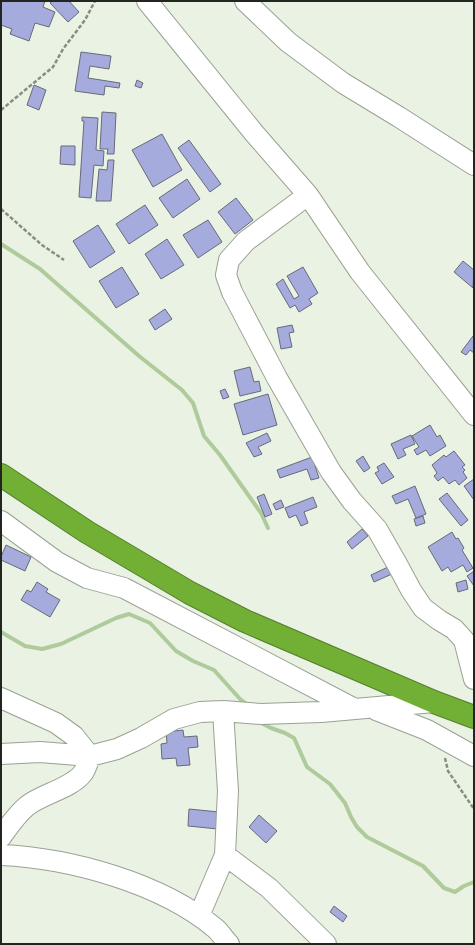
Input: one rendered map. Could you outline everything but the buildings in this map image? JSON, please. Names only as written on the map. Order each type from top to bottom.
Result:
[{"type":"highway","points":[[1,475],[87,532],[190,593],[245,621],[434,702],[474,717]]},
{"type":"street","points":[[147,1],[250,128],[308,196],[360,272],[474,415]]},
{"type":"street","points":[[245,1],[288,42],[343,83],[474,165]]},
{"type":"street","points":[[308,196],[246,241],[229,260],[226,276],[232,292],[277,378],[331,472],[352,501],[376,529],[397,564],[410,590],[423,608],[439,620],[469,637],[474,679]]},
{"type":"street","points":[[1,521],[57,562],[87,578],[124,588],[364,709],[427,730],[474,756]]},
{"type":"street","points":[[1,698],[56,723],[74,736],[90,756]]},
{"type":"street","points":[[1,754],[40,752],[90,756],[117,749],[141,738],[174,719],[200,712],[223,711],[261,714],[321,712],[434,702]]},
{"type":"street","points":[[199,916],[226,855],[228,791],[223,711]]},
{"type":"street","points":[[1,837],[10,824],[27,806],[50,792],[77,780],[84,772],[90,756]]},
{"type":"street","points":[[1,855],[22,856],[98,870],[158,893],[199,916],[216,929],[229,944]]},
{"type":"street","points":[[226,855],[269,888],[326,944]]},
{"type":"path","points":[[1,110],[53,67],[63,49],[85,20],[95,1]]},
{"type":"path","points":[[1,209],[42,245],[64,260]]},
{"type":"path","points":[[445,740],[445,760],[448,771],[474,809]]},
{"type":"waterway","points":[[1,244],[40,269],[139,356],[182,390],[193,403],[204,436],[220,455],[261,513],[268,528]]},
{"type":"waterway","points":[[1,632],[25,646],[42,649],[61,644],[116,618],[129,614],[150,623],[176,651],[193,661],[214,670],[240,699],[249,706]]},
{"type":"waterway","points":[[259,722],[294,738],[307,767],[330,784],[345,803],[357,827],[367,837],[423,866],[444,888],[455,892],[474,882]]}]
